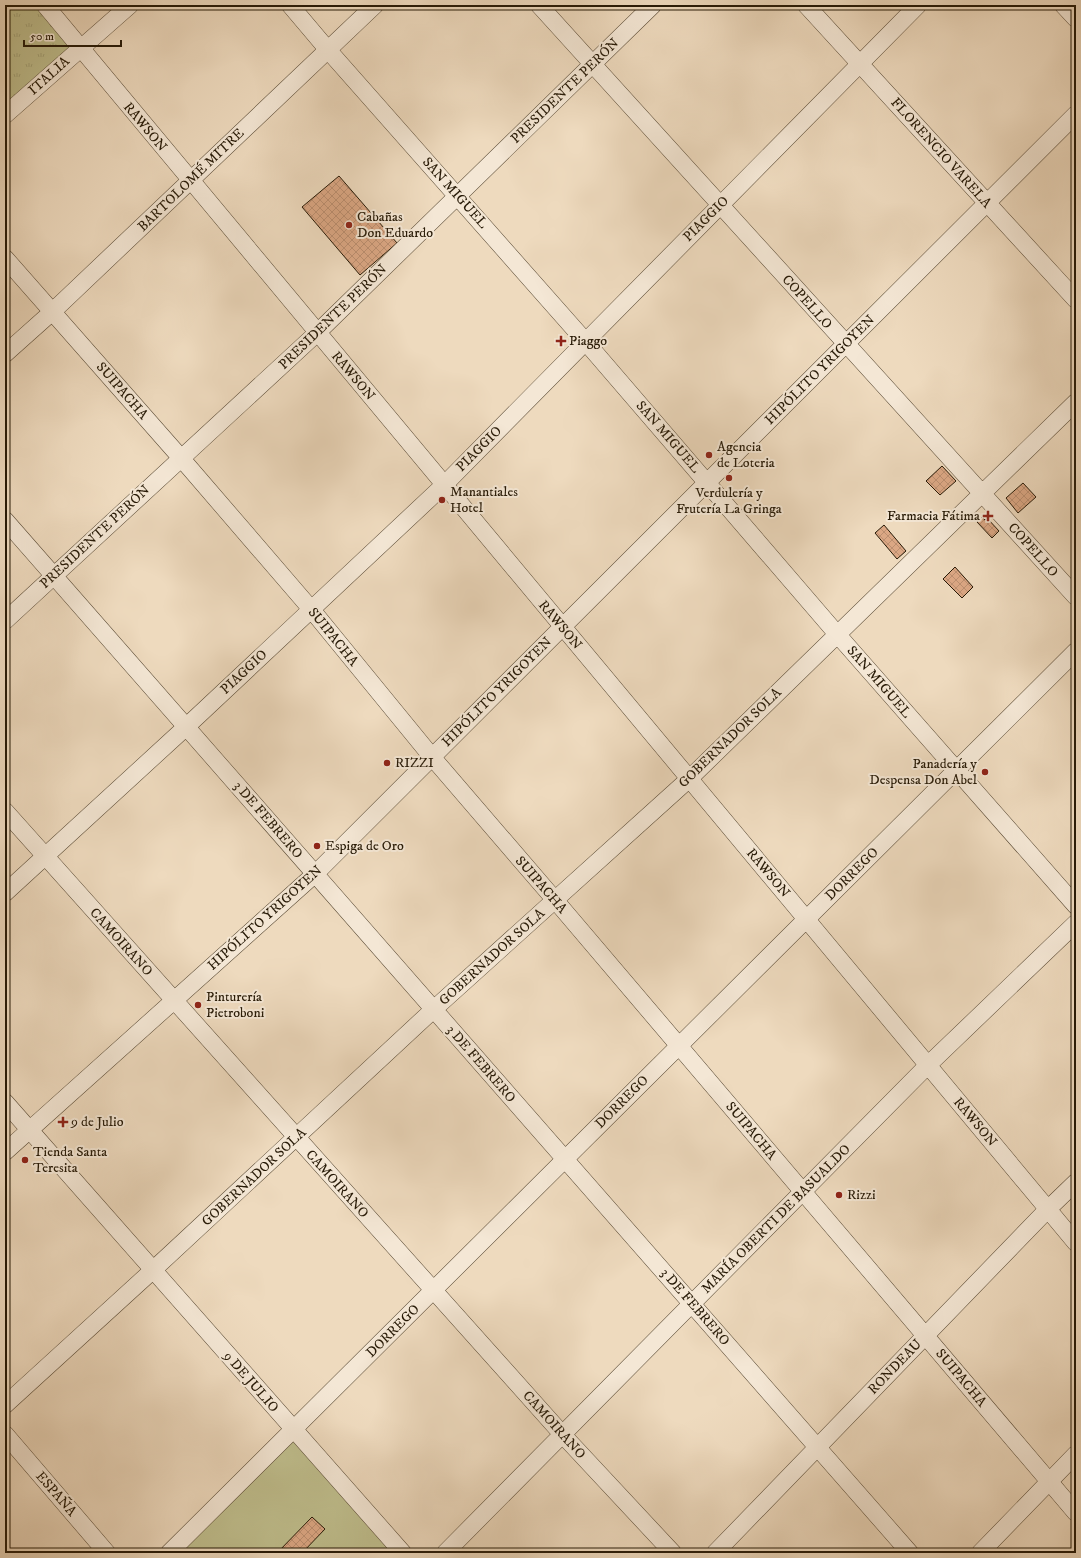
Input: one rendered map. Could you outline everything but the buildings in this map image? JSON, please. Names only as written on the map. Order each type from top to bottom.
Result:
[{"type":"street","name":"RAWSON","points":[[45,5],[190,181],[1076,1243]]},
{"type":"street","name":"ITALIA","points":[[5,115],[130,5]]},
{"type":"street","name":"SAN MIGUEL","points":[[290,5],[328,50],[585,340],[837,634],[1076,906]]},
{"type":"street","name":"BARTOLOMÉ MITRE","points":[[5,354],[52,312],[375,5]]},
{"type":"street","name":"COPELLO","points":[[539,5],[1076,597]]},
{"type":"street","name":"PRESIDENTE PERÓN","points":[[5,621],[317,333],[653,5]]},
{"type":"street","name":"FLORENCIO VARELA","points":[[806,5],[1076,300]]},
{"type":"street","name":"PIAGGIO","points":[[5,892],[186,727],[444,484],[918,5]]},
{"type":"street","points":[[1063,5],[1076,19]]},
{"type":"street","name":"HIPÓLITO YRIGOYEN","points":[[5,1152],[315,874],[1076,114]]},
{"type":"street","name":"SUIPACHA","points":[[5,258],[181,458],[311,609],[432,758],[555,900],[1076,1513]]},
{"type":"street","name":"GOBERNADOR SOLA","points":[[5,1405],[434,1009],[689,779],[1076,402]]},
{"type":"street","name":"3 DE FEBRERO","points":[[5,520],[910,1553]]},
{"type":"street","name":"DORREGO","points":[[169,1553],[1076,652]]},
{"type":"street","name":"CAMOIRANO","points":[[5,811],[173,1001],[562,1434],[673,1553]]},
{"type":"street","name":"MARÍA OBERTI DE BASUALDO","points":[[445,1553],[928,1065],[1076,923]]},
{"type":"street","name":"9 DE JULIO","points":[[5,1102],[402,1553]]},
{"type":"street","name":"RONDEAU","points":[[715,1553],[1048,1209],[1076,1182]]},
{"type":"street","name":"ESPAÑA","points":[[5,1434],[107,1553]]},
{"type":"street","points":[[980,1553],[1076,1454]]},
{"type":"green space","points":[[5,5],[45,5],[80,48],[5,115]]},
{"type":"green space","points":[[293,1429],[403,1553],[169,1553]]},
{"type":"place","name":"Cabañas Don Eduardo","points":[[349,225]]},
{"type":"place","name":"Piaggo","points":[[561,341]]},
{"type":"place","name":"Agencia de Loteria","points":[[709,455]]},
{"type":"place","name":"Verdulería y Frutería La Gringa","points":[[729,478]]},
{"type":"place","name":"Manantiales Hotel","points":[[442,500]]},
{"type":"place","name":"Farmacia Fátima","points":[[988,516]]},
{"type":"place","name":"RIZZI","points":[[387,763]]},
{"type":"place","name":"Panadería y Despensa Don Abel","points":[[985,772]]},
{"type":"place","name":"Espiga de Oro","points":[[317,846]]},
{"type":"place","name":"Pinturería Pietroboni","points":[[198,1005]]},
{"type":"place","name":"9 de Julio","points":[[63,1122]]},
{"type":"place","name":"Tienda Santa Teresita","points":[[25,1160]]},
{"type":"place","name":"Rizzi","points":[[839,1195]]}]
